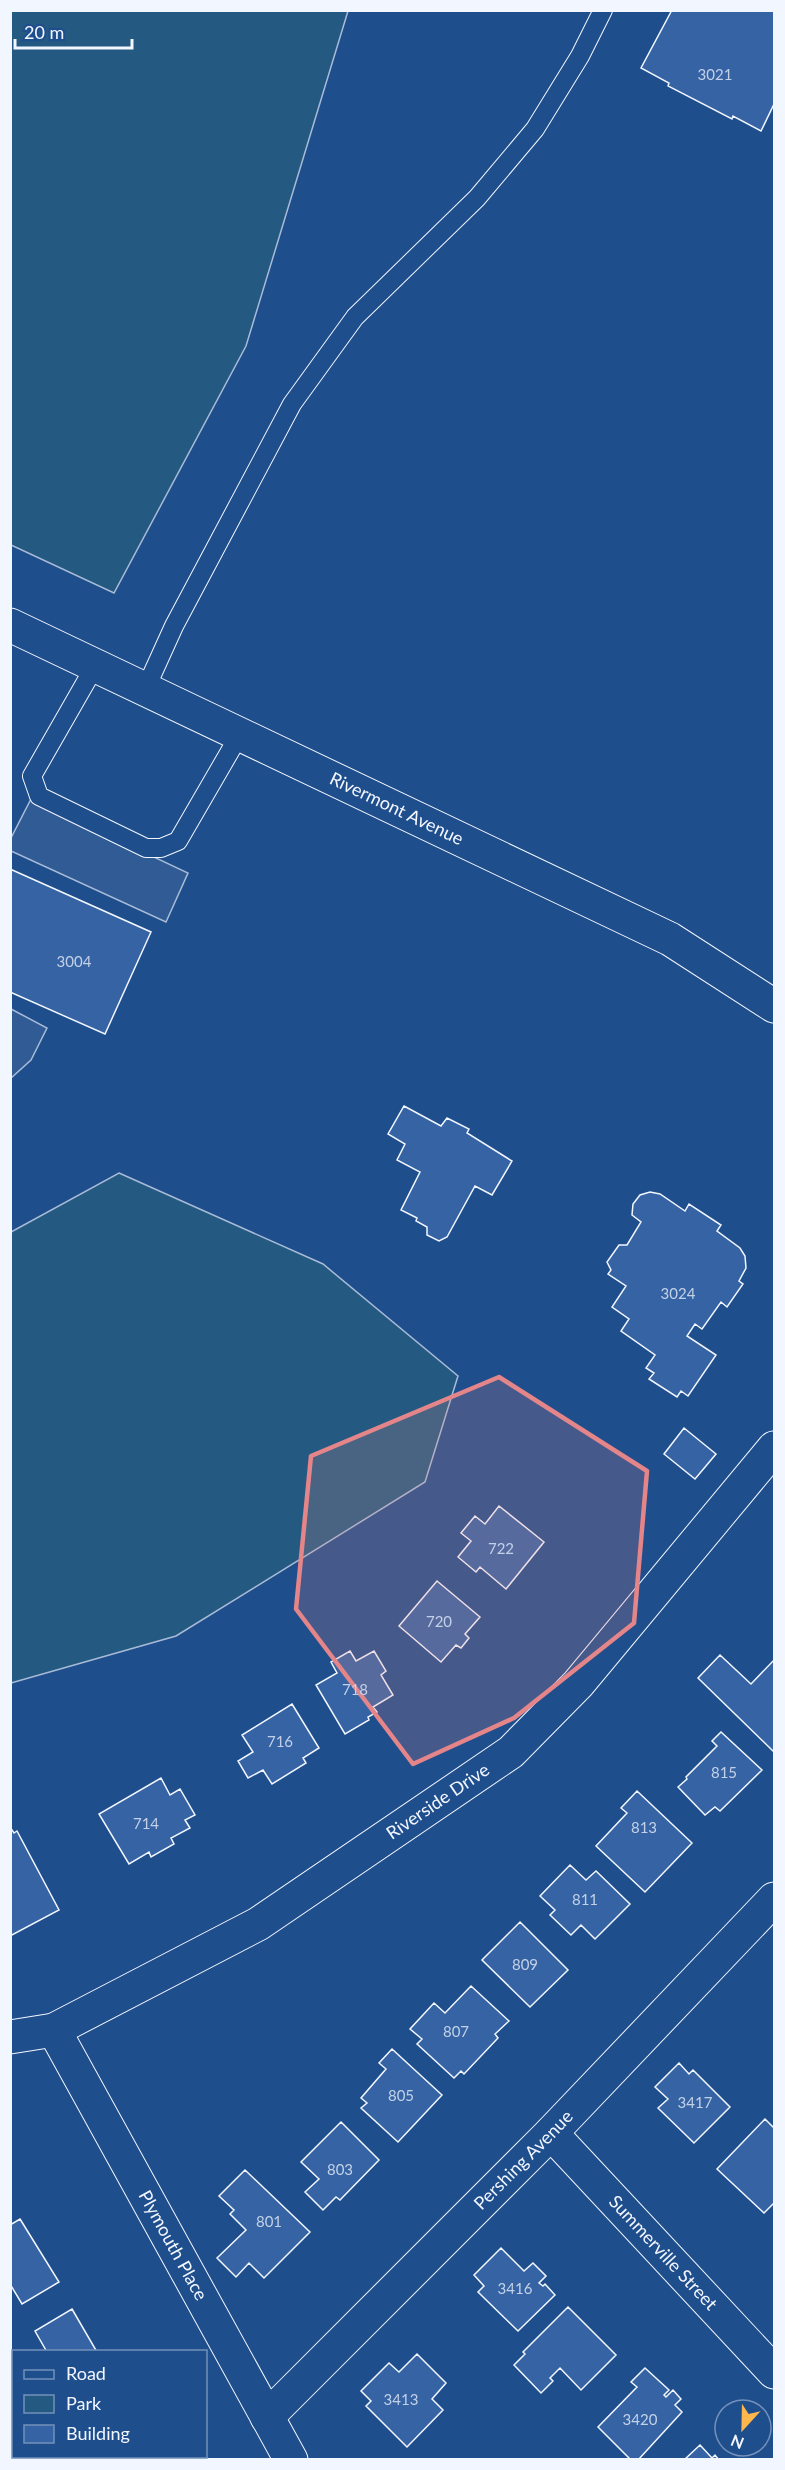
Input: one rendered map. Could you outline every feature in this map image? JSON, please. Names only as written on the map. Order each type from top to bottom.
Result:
[{"type":"street","name":"Rivermont Avenue","points":[[10,625],[670,939],[774,1006]]},
{"type":"street","name":"Riverside Drive","points":[[10,2037],[54,2030],[258,1924],[511,1752],[578,1684],[774,1448]]},
{"type":"street","name":"Pershing Avenue","points":[[267,2417],[551,2133],[774,1899]]},
{"type":"street","name":"Plymouth Place","points":[[54,2030],[291,2460]]},
{"type":"street","name":"Summerville Street","points":[[551,2133],[774,2372]]},
{"type":"lane","points":[[146,690],[174,626],[292,405],[355,317],[477,198],[535,129],[580,56],[603,10]]},
{"type":"lane","points":[[95,666],[32,776],[39,796],[146,848],[161,849],[178,841],[240,734]]},
{"type":"highlighted area","points":[[499,1377],[647,1471],[634,1623],[514,1718],[413,1764],[296,1609],[311,1456]]},
{"type":"green space","points":[[11,10],[348,11],[246,346],[114,593],[11,545]]},
{"type":"green space","points":[[119,1173],[323,1264],[458,1376],[425,1482],[176,1636],[11,1683],[11,1232]]},
{"type":"shaded area","points":[[31,799],[188,873],[166,922],[11,851],[10,840]]},
{"type":"shaded area","points":[[11,1009],[47,1028],[31,1060],[11,1078]]},
{"type":"building","points":[[672,10],[774,10],[774,104],[761,131],[733,116],[732,119],[668,86],[669,83],[641,68]]},
{"type":"building","points":[[10,869],[151,932],[105,1034],[10,992]]},
{"type":"building","points":[[404,1106],[441,1126],[447,1118],[469,1129],[467,1133],[512,1161],[492,1195],[475,1186],[447,1237],[439,1241],[427,1235],[427,1227],[416,1221],[417,1218],[401,1210],[420,1172],[397,1160],[405,1144],[388,1134]]},
{"type":"building","points":[[650,1192],[660,1194],[685,1211],[689,1204],[721,1225],[717,1231],[740,1248],[745,1256],[746,1268],[739,1281],[743,1284],[727,1307],[721,1302],[702,1329],[695,1324],[687,1336],[716,1355],[688,1396],[681,1391],[677,1397],[649,1379],[654,1373],[646,1368],[655,1355],[621,1331],[629,1319],[612,1307],[626,1286],[608,1274],[611,1270],[607,1262],[619,1245],[627,1245],[641,1222],[632,1215],[633,1204],[640,1195]]},
{"type":"building","points":[[684,1428],[716,1454],[695,1479],[664,1454]]},
{"type":"building","points":[[499,1506],[544,1542],[506,1589],[480,1567],[476,1572],[458,1557],[471,1541],[461,1533],[475,1516],[485,1524]]},
{"type":"building","points":[[437,1581],[480,1617],[465,1634],[469,1638],[461,1648],[456,1645],[441,1662],[399,1626]]},
{"type":"building","points":[[350,1651],[356,1661],[374,1651],[386,1671],[381,1675],[393,1695],[373,1707],[377,1712],[368,1717],[369,1720],[345,1734],[316,1685],[337,1673],[331,1662]]},
{"type":"building","points":[[720,1655],[751,1684],[774,1660],[774,1752],[698,1678]]},
{"type":"building","points":[[292,1704],[319,1748],[303,1758],[306,1763],[272,1784],[263,1770],[248,1778],[238,1761],[253,1752],[242,1735]]},
{"type":"building","points":[[721,1732],[762,1770],[720,1811],[715,1807],[705,1815],[678,1787],[717,1746],[712,1741]]},
{"type":"building","points":[[161,1778],[170,1795],[180,1789],[195,1815],[185,1820],[190,1828],[171,1838],[174,1844],[151,1857],[149,1852],[129,1864],[99,1814]]},
{"type":"building","points":[[637,1791],[692,1843],[645,1892],[596,1846],[627,1813],[621,1808]]},
{"type":"building","points":[[10,1827],[14,1833],[17,1831],[59,1910],[10,1936]]},
{"type":"building","points":[[570,1865],[586,1880],[596,1871],[630,1904],[595,1939],[581,1925],[571,1935],[550,1915],[555,1910],[540,1896]]},
{"type":"building","points":[[520,1922],[568,1970],[530,2007],[482,1960]]},
{"type":"building","points":[[471,1986],[509,2021],[495,2034],[498,2038],[464,2074],[461,2071],[454,2078],[417,2044],[422,2039],[410,2029],[434,2003],[445,2013]]},
{"type":"building","points":[[392,2049],[442,2095],[398,2142],[361,2108],[367,2103],[361,2098],[386,2069],[379,2063]]},
{"type":"building","points":[[679,2063],[689,2074],[693,2070],[730,2107],[694,2143],[658,2108],[668,2099],[655,2087]]},
{"type":"building","points":[[765,2119],[774,2128],[774,2203],[764,2213],[717,2169]]},
{"type":"building","points":[[341,2122],[379,2160],[340,2200],[336,2197],[323,2210],[305,2192],[319,2179],[301,2162]]},
{"type":"building","points":[[245,2170],[310,2232],[264,2278],[249,2263],[236,2277],[217,2258],[246,2230],[230,2214],[234,2210],[219,2196]]},
{"type":"building","points":[[20,2219],[59,2282],[22,2304],[10,2284],[10,2225]]},
{"type":"building","points":[[501,2248],[524,2271],[533,2263],[546,2276],[539,2283],[543,2286],[545,2284],[555,2295],[518,2331],[478,2292],[484,2286],[474,2275]]},
{"type":"building","points":[[568,2307],[616,2355],[581,2390],[560,2368],[550,2378],[553,2381],[541,2393],[514,2365],[525,2354],[523,2352]]},
{"type":"building","points":[[72,2309],[96,2350],[46,2350],[35,2331]]},
{"type":"building","points":[[417,2354],[446,2383],[432,2399],[443,2410],[407,2447],[366,2406],[371,2401],[361,2391],[389,2363],[399,2372]]},
{"type":"building","points":[[645,2368],[669,2390],[664,2395],[666,2397],[673,2390],[681,2399],[675,2405],[682,2412],[638,2460],[631,2460],[598,2427],[637,2387],[631,2382]]},
{"type":"building","points":[[700,2445],[712,2458],[719,2460],[684,2460]]},
{"type":"building","points":[[116,2458],[190,2458],[192,2460],[115,2460]]}]
